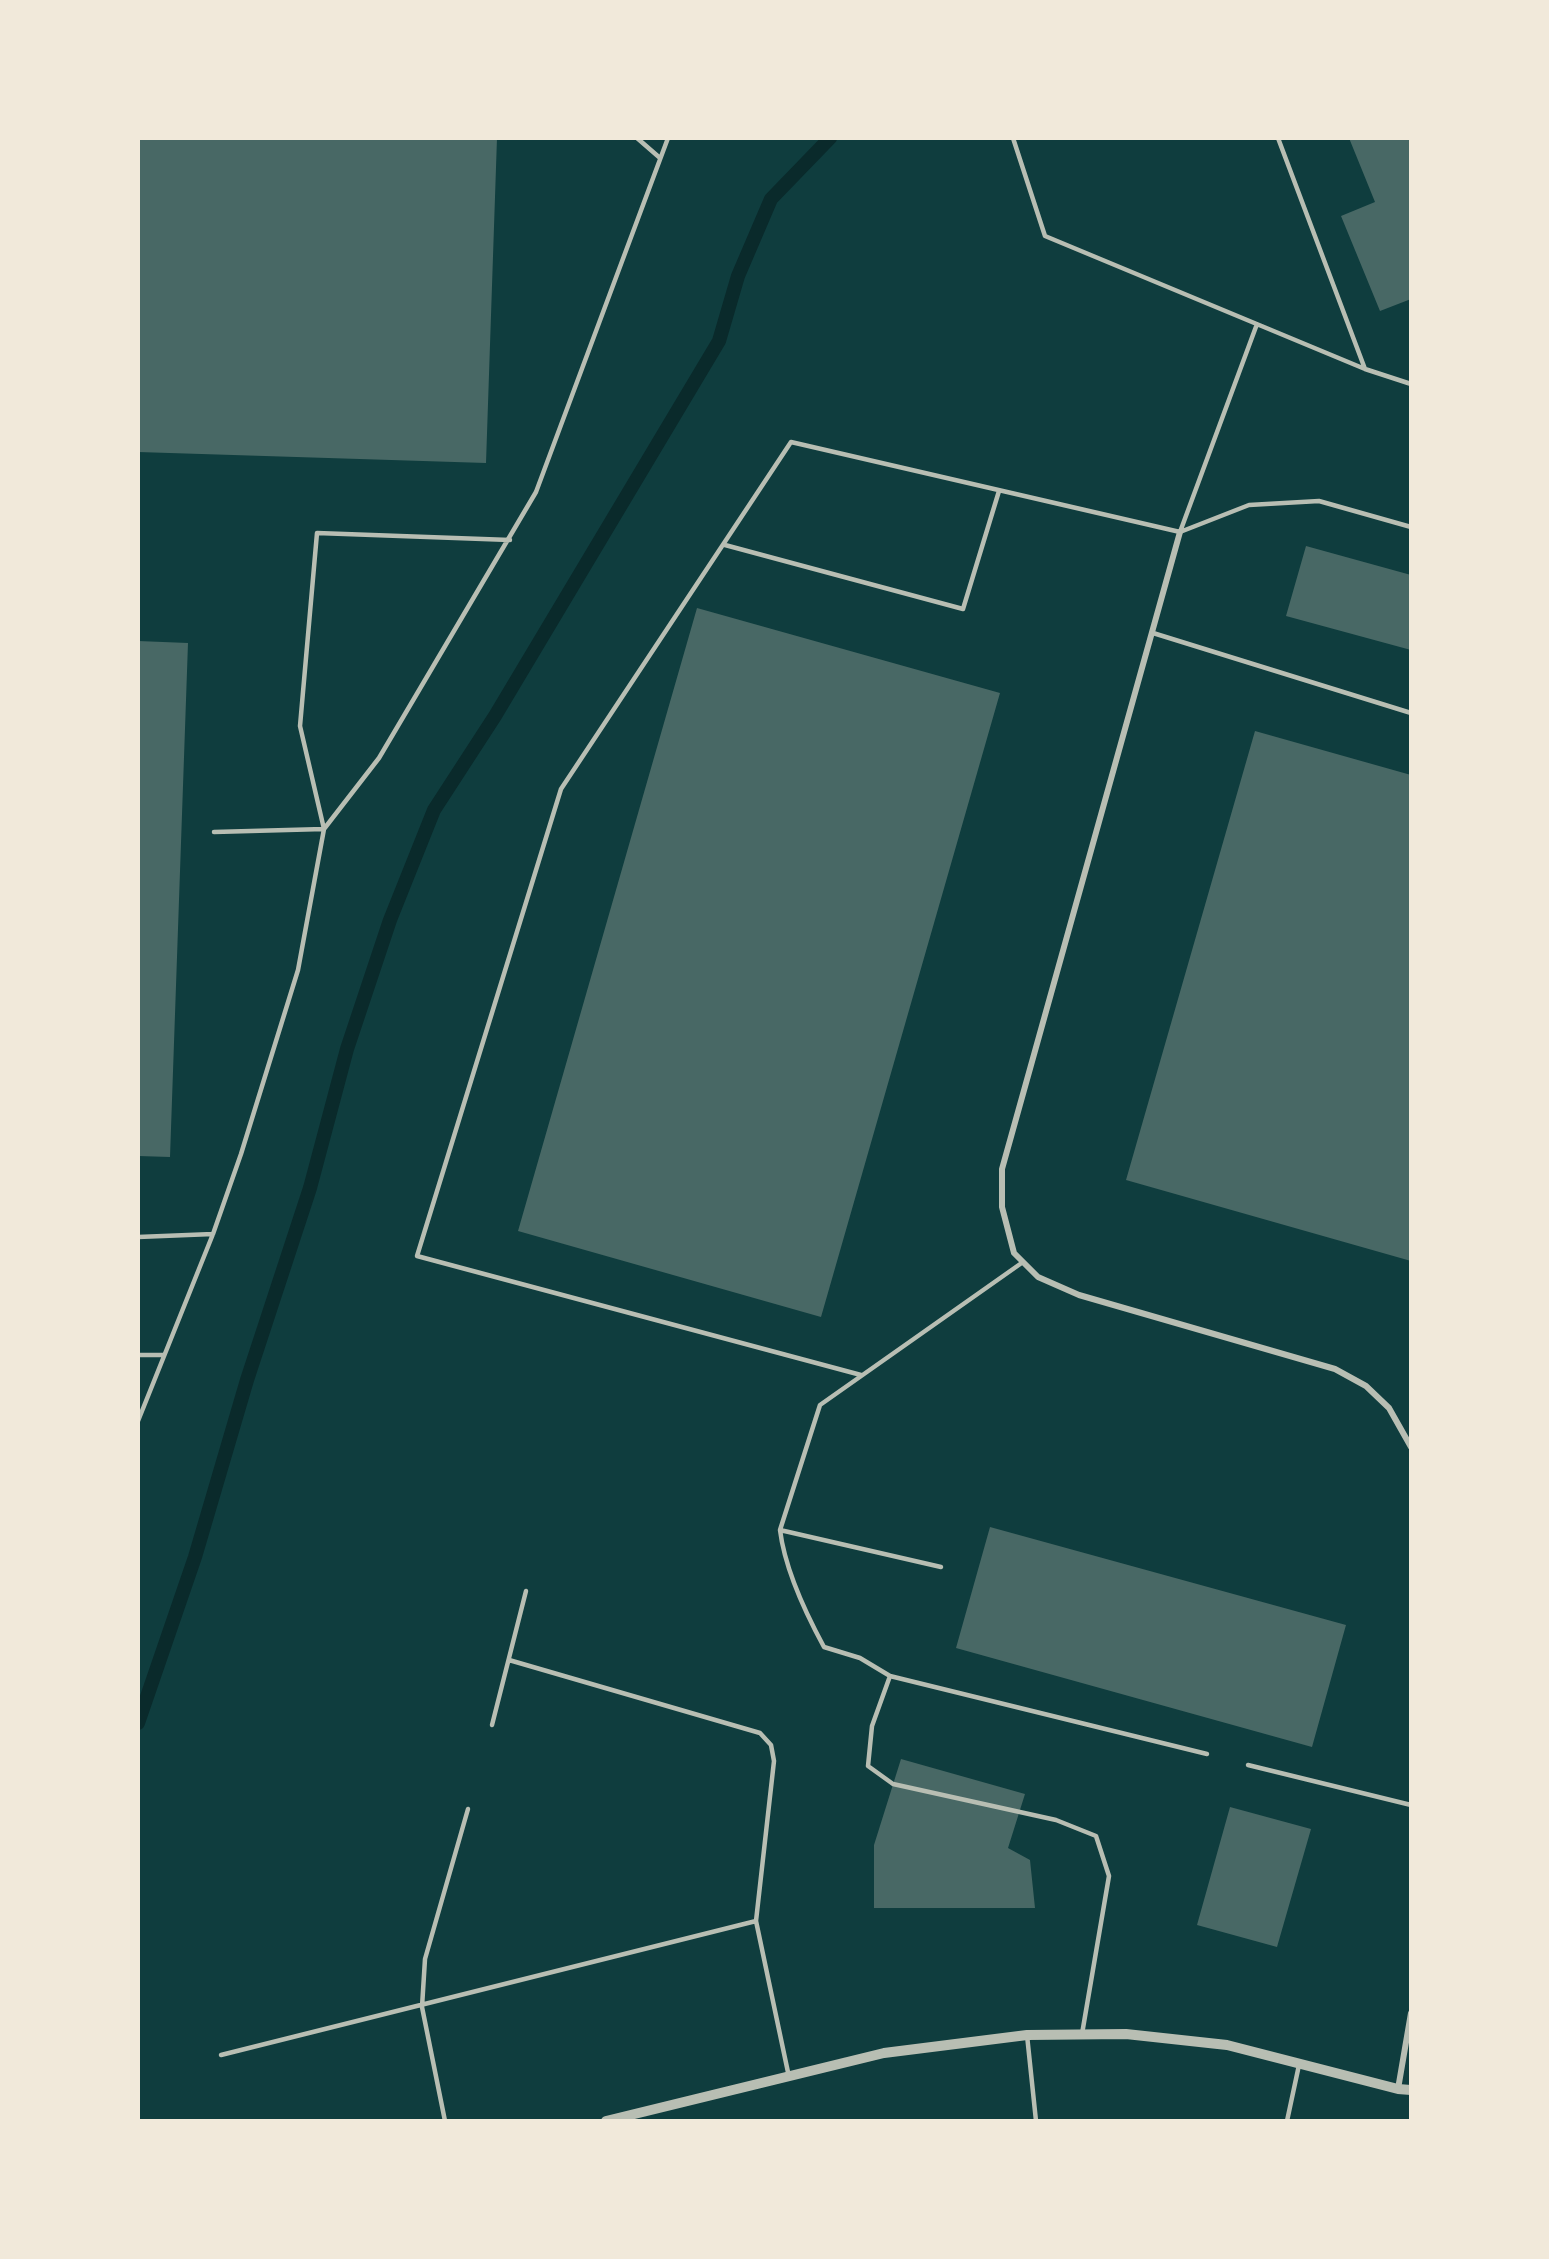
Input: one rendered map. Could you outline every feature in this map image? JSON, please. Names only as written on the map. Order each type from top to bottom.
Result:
[{"type":"street","points":[[1180,532],[1002,1169],[1002,1207],[1014,1253],[1038,1277],[1079,1295],[1335,1369],[1366,1386],[1389,1408],[1408,1436],[1411,1447]]},
{"type":"street","points":[[1398,2089],[1411,2013]]},
{"type":"street","points":[[606,2121],[884,2053],[1027,2034],[1126,2034],[1227,2045],[1398,2089],[1411,2090]]},
{"type":"street","points":[[1398,2089],[1411,2098]]},
{"type":"lane","points":[[637,138],[660,158]]},
{"type":"lane","points":[[324,829],[379,758],[510,540],[536,492],[668,138]]},
{"type":"lane","points":[[1013,138],[1045,236],[1365,369],[1411,384]]},
{"type":"lane","points":[[1278,138],[1365,369]]},
{"type":"lane","points":[[1180,532],[1257,324]]},
{"type":"lane","points":[[861,1375],[417,1256],[561,789],[725,545],[791,442],[1180,532],[1249,505],[1319,501],[1411,527]]},
{"type":"lane","points":[[725,545],[963,609],[999,491]]},
{"type":"lane","points":[[138,1421],[213,1234],[241,1154],[298,970],[324,829],[300,726],[317,533],[510,540]]},
{"type":"lane","points":[[1153,633],[1411,713]]},
{"type":"lane","points":[[214,832],[324,829]]},
{"type":"lane","points":[[138,1237],[213,1234]]},
{"type":"lane","points":[[1023,1262],[820,1405],[780,1530],[782,1544],[808,1618],[824,1647],[860,1658],[890,1676],[1207,1754]]},
{"type":"lane","points":[[138,1355],[164,1355]]},
{"type":"lane","points":[[780,1530],[940,1567]]},
{"type":"lane","points":[[492,1725],[526,1591]]},
{"type":"lane","points":[[509,1660],[760,1733],[771,1745],[774,1761],[756,1921],[789,2077]]},
{"type":"lane","points":[[890,1676],[872,1726],[868,1766],[893,1784],[1056,1820],[1096,1836],[1108,1876],[1082,2034]]},
{"type":"lane","points":[[1248,1765],[1411,1805]]},
{"type":"lane","points":[[445,2121],[422,2007],[425,1959],[468,1809]]},
{"type":"lane","points":[[221,2055],[422,2007],[756,1921]]},
{"type":"lane","points":[[1027,2034],[1036,2121]]},
{"type":"lane","points":[[1287,2121],[1300,2062]]},
{"type":"building","points":[[138,138],[497,138],[486,463],[138,452]]},
{"type":"building","points":[[1349,138],[1411,138],[1411,299],[1380,311],[1341,216],[1375,202]]},
{"type":"building","points":[[1306,546],[1411,575],[1411,650],[1286,616]]},
{"type":"building","points":[[697,608],[1000,693],[821,1317],[518,1231]]},
{"type":"building","points":[[138,641],[188,643],[170,1157],[138,1156]]},
{"type":"building","points":[[1255,731],[1411,775],[1411,1261],[1126,1180]]},
{"type":"building","points":[[990,1527],[1346,1625],[1312,1747],[956,1648]]},
{"type":"building","points":[[901,1759],[1025,1794],[1008,1848],[1030,1860],[1035,1908],[874,1908],[874,1845]]},
{"type":"building","points":[[1230,1807],[1311,1829],[1277,1947],[1197,1925]]},
{"type":"waterway","points":[[138,1723],[195,1557],[247,1380],[310,1188],[347,1049],[390,920],[434,810],[495,716],[719,341],[738,276],[771,199],[830,138]]}]
